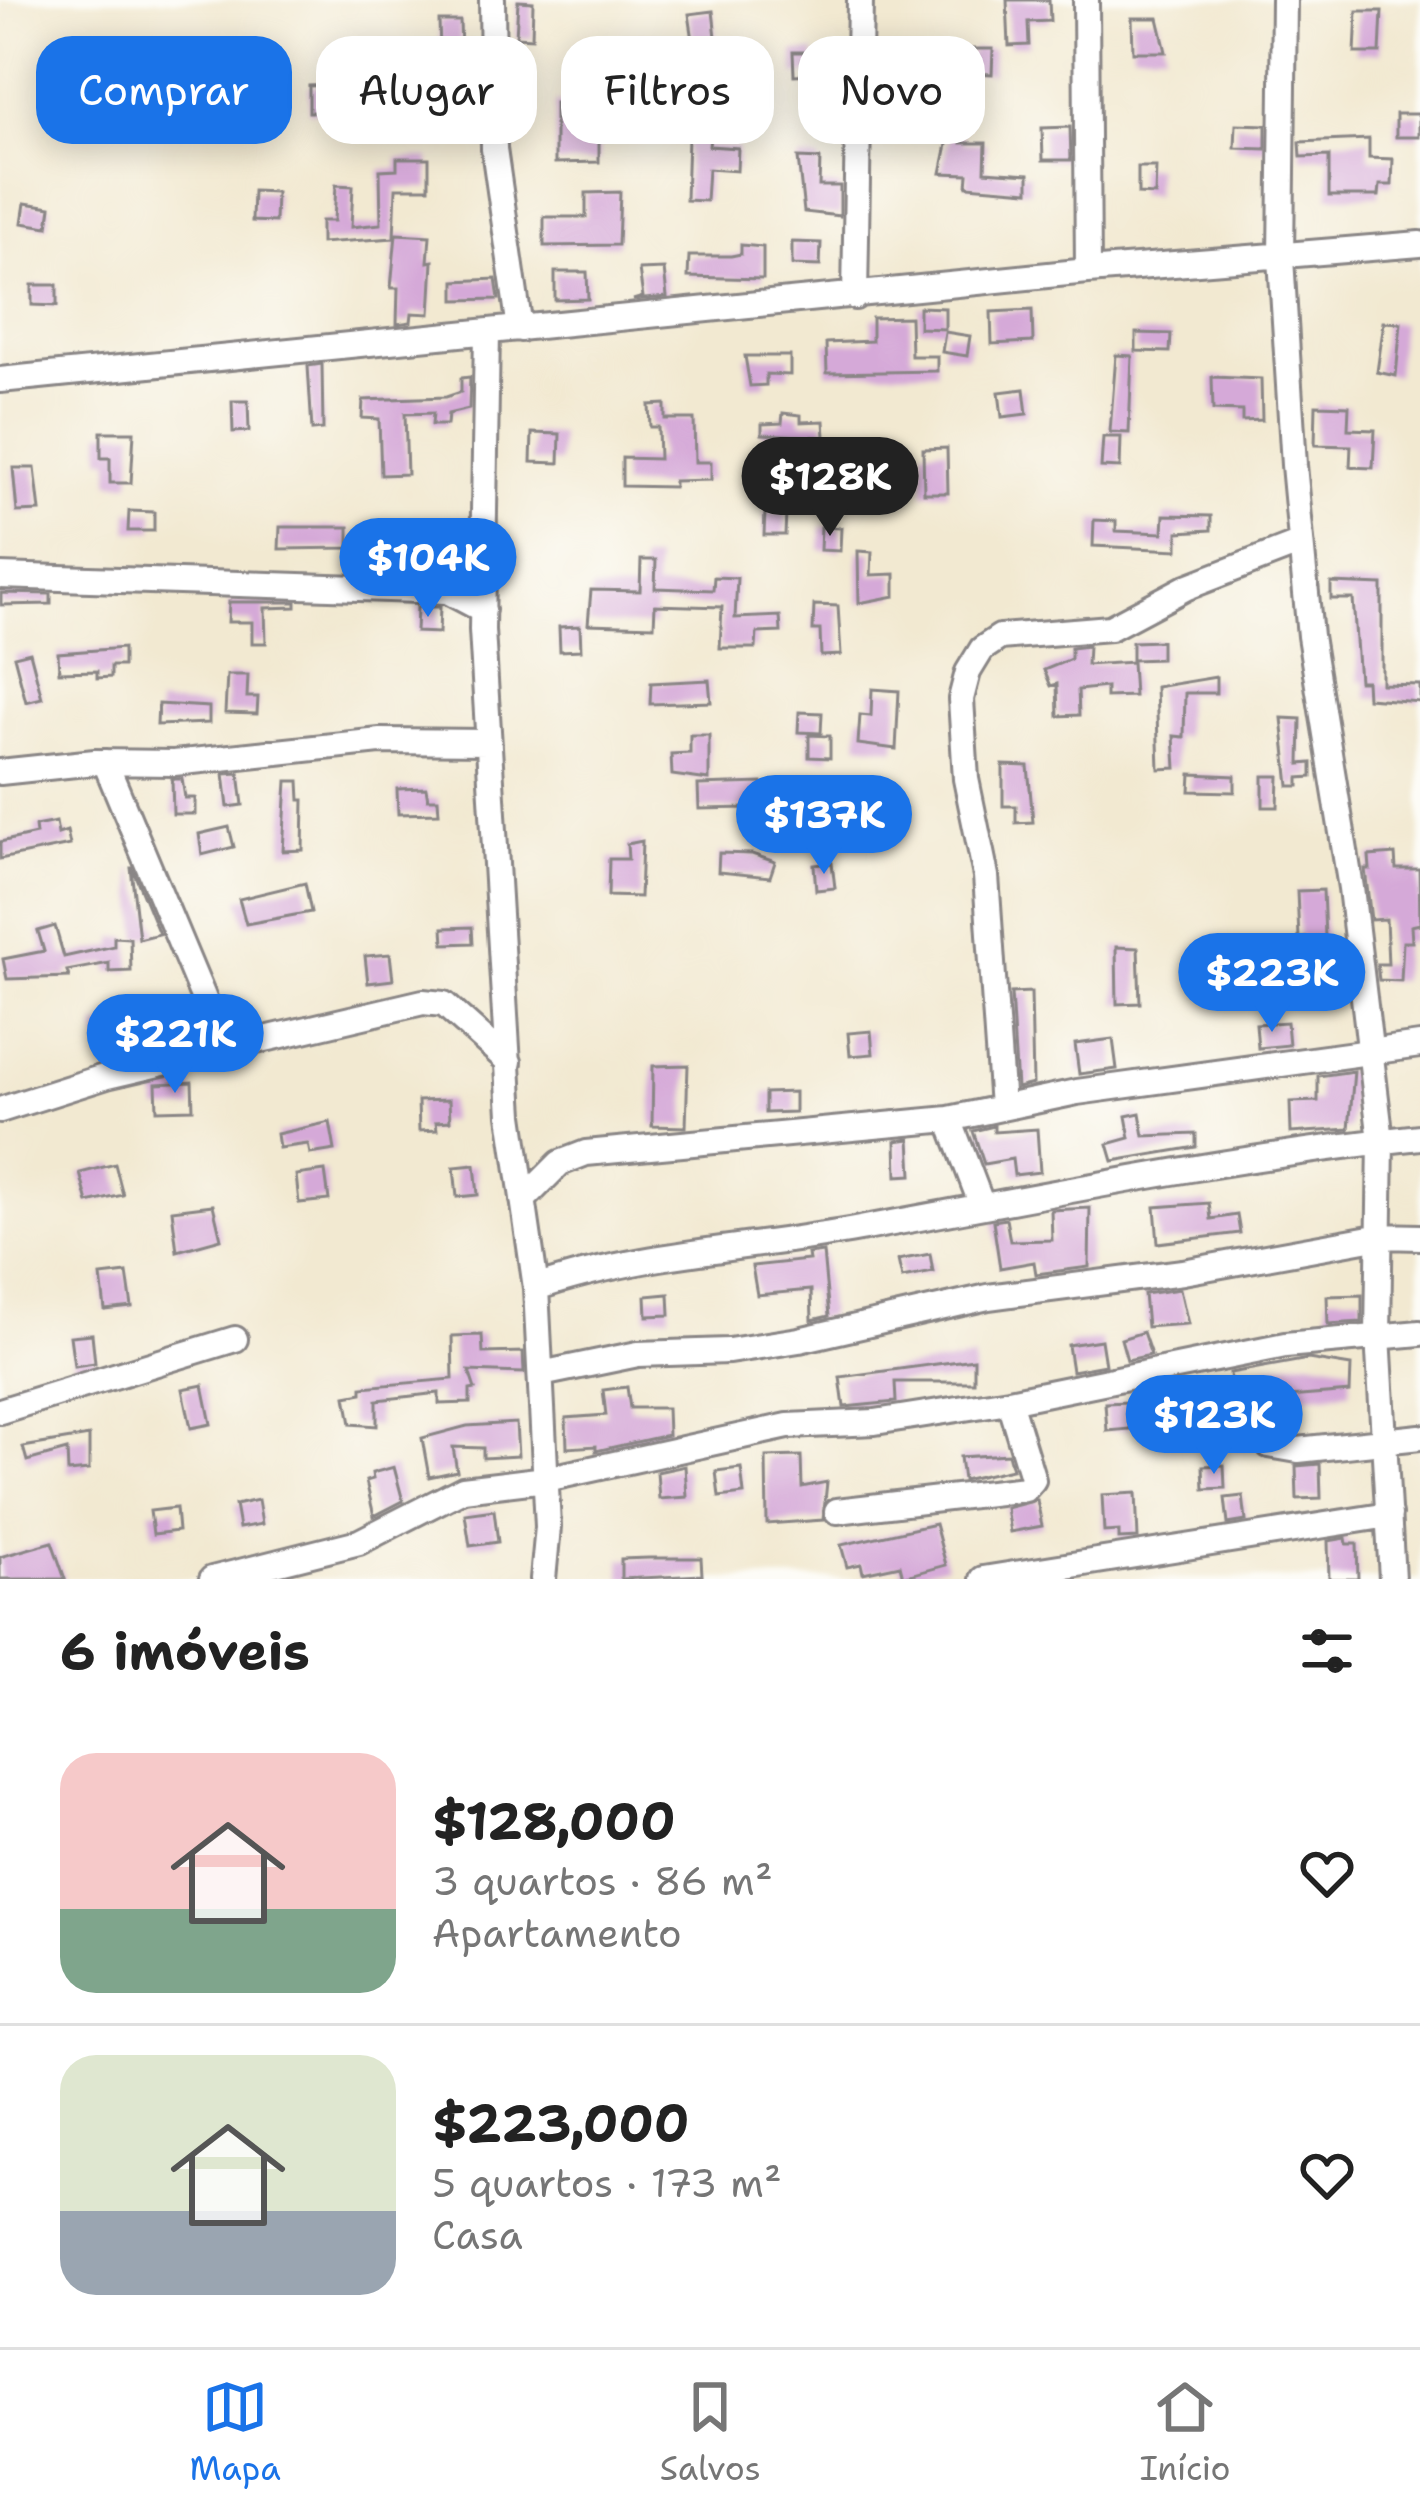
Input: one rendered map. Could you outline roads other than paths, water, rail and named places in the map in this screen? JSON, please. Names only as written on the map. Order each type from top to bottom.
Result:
[{"type":"street","points":[[492,0],[494,149],[520,329]]},
{"type":"street","points":[[855,297],[860,0]]},
{"type":"street","points":[[1086,0],[1088,271]]},
{"type":"street","points":[[1284,0],[1281,258],[1310,636],[1372,1049],[1381,1142],[1378,1335],[1392,1579]]},
{"type":"street","points":[[0,380],[1088,271],[1420,244]]},
{"type":"street","points":[[487,332],[483,610],[488,742],[509,1062],[536,1288],[546,1479],[543,1579]]},
{"type":"street","points":[[1002,1107],[986,876],[966,779],[961,699],[968,672],[982,649],[1000,637],[1110,628],[1187,587],[1301,543]]},
{"type":"street","points":[[447,591],[485,566]]},
{"type":"street","points":[[0,576],[447,591],[483,610]]},
{"type":"street","points":[[0,772],[105,762],[174,763],[380,741],[488,742]]},
{"type":"street","points":[[105,762],[224,1047]]},
{"type":"street","points":[[0,1110],[224,1047],[434,1001],[444,1004],[509,1062]]},
{"type":"street","points":[[523,1200],[560,1163],[586,1153],[949,1119],[1372,1049],[1420,1046]]},
{"type":"street","points":[[949,1119],[981,1204]]},
{"type":"street","points":[[536,1288],[612,1265],[859,1229],[1118,1178],[1420,1137]]},
{"type":"street","points":[[541,1374],[638,1354],[729,1351],[799,1340],[988,1297],[1183,1272],[1381,1236],[1420,1237]]},
{"type":"street","points":[[212,1579],[359,1542],[449,1492],[546,1479],[714,1438],[1009,1401],[1143,1370],[1420,1333]]},
{"type":"street","points":[[0,1411],[235,1339]]},
{"type":"street","points":[[837,1511],[1025,1489],[1033,1480],[1009,1401]]},
{"type":"street","points":[[1258,1429],[1269,1445],[1298,1450],[1420,1438]]},
{"type":"street","points":[[983,1579],[1389,1515]]}]
